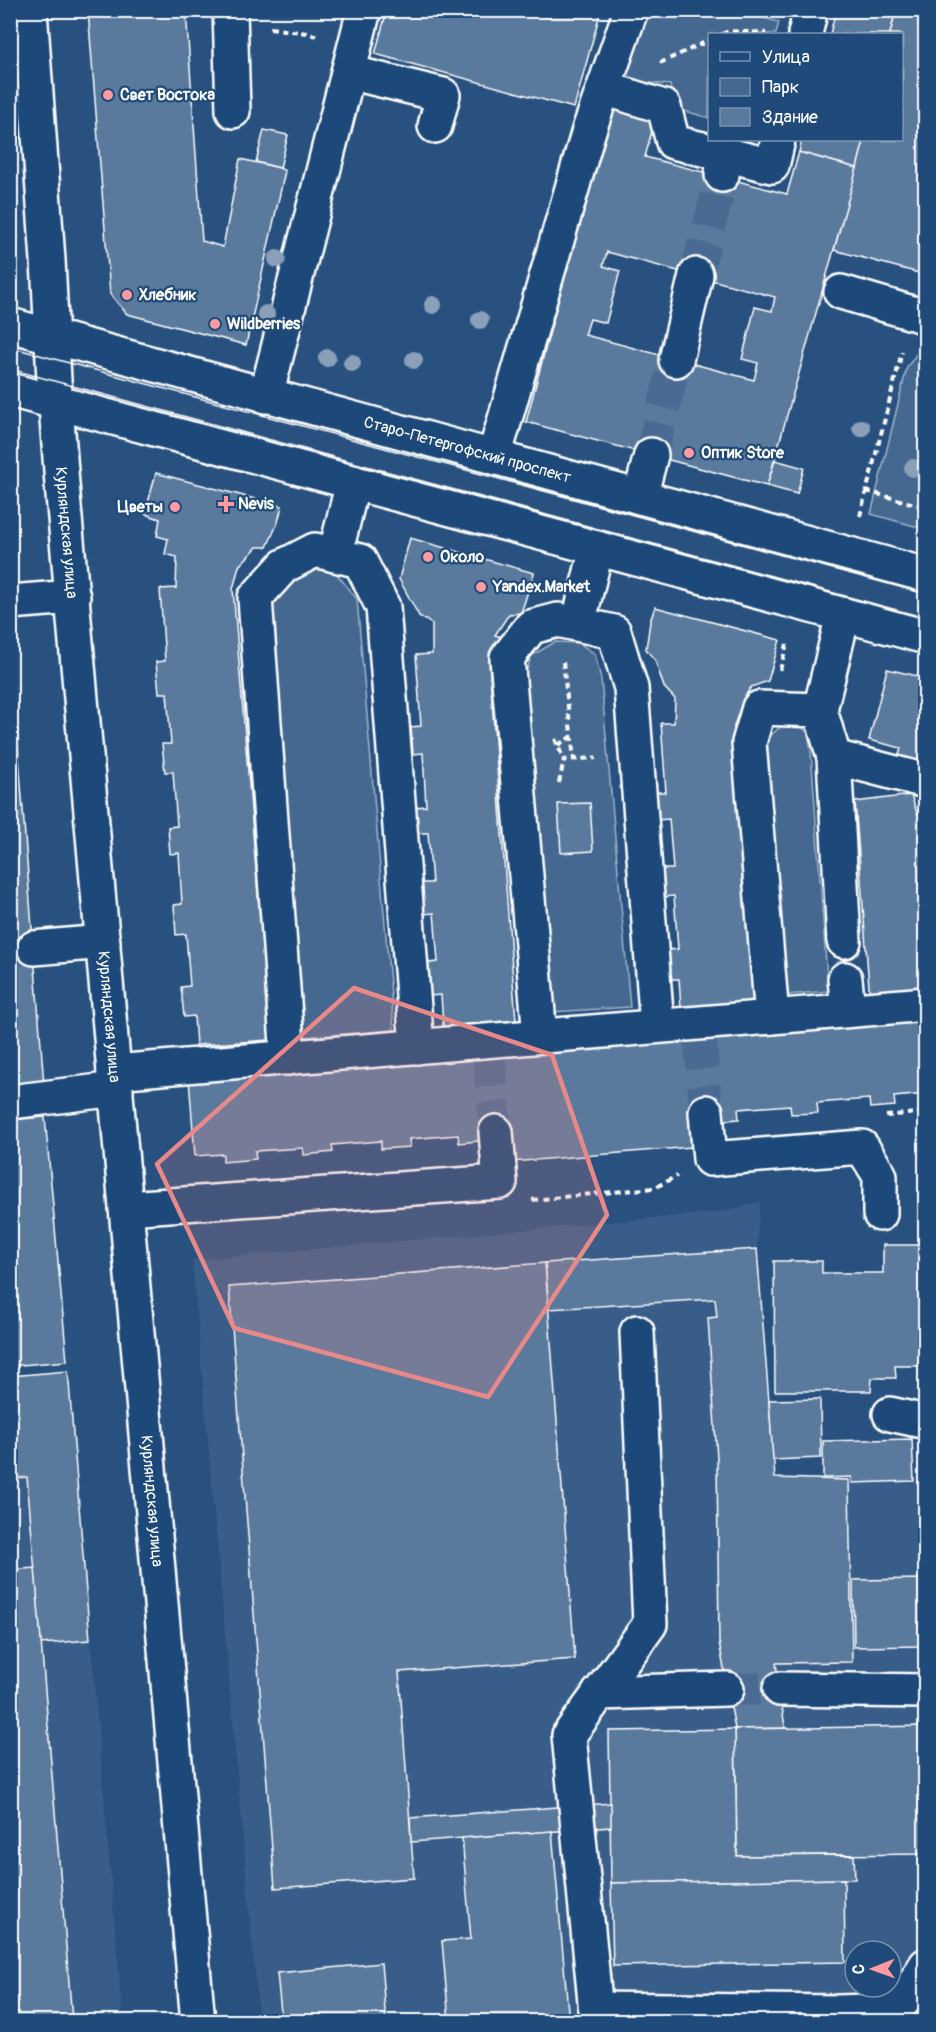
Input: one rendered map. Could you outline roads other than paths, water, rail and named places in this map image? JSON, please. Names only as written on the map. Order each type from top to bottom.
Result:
[{"type":"street","name":"Курляндская улица","points":[[30,10],[22,81],[48,260],[62,484],[198,2022]]},
{"type":"street","points":[[230,10],[233,111]]},
{"type":"street","points":[[266,396],[364,10]]},
{"type":"street","points":[[494,457],[589,130],[631,10]]},
{"type":"street","points":[[351,61],[443,95],[435,126]]},
{"type":"street","points":[[604,88],[664,108],[674,142],[723,165],[772,166],[778,141]]},
{"type":"street","points":[[676,360],[696,275]]},
{"type":"street","points":[[841,292],[919,315]]},
{"type":"street","name":"Старо-Петергофский проспект","points":[[10,325],[926,575]]},
{"type":"street","points":[[10,390],[926,637]]},
{"type":"street","points":[[640,497],[651,455]]},
{"type":"street","points":[[335,555],[352,482]]},
{"type":"street","points":[[568,622],[597,548]]},
{"type":"street","points":[[288,1058],[255,598],[284,566],[315,550],[360,561],[383,608],[417,1047]]},
{"type":"street","points":[[10,602],[73,597]]},
{"type":"street","points":[[843,615],[820,710],[834,757],[844,941]]},
{"type":"street","points":[[540,1036],[507,658],[531,627],[568,622],[615,632],[631,688],[657,1026]]},
{"type":"street","points":[[772,1017],[749,743],[759,708],[820,710]]},
{"type":"street","points":[[834,757],[926,781]]},
{"type":"street","points":[[34,948],[103,942]]},
{"type":"street","points":[[10,1102],[115,1080],[288,1058],[417,1047],[488,1047],[540,1036],[657,1026],[699,1029],[772,1017],[847,994],[926,1004]]},
{"type":"street","points":[[706,1112],[710,1159],[862,1147],[880,1176],[880,1214]]},
{"type":"street","points":[[126,1208],[500,1182],[496,1131]]},
{"type":"street","points":[[637,1332],[651,1624],[569,1735],[596,2015],[838,2017],[897,2010],[926,1965]]},
{"type":"street","points":[[890,1414],[926,1422]]},
{"type":"street","points":[[599,1693],[727,1689]]},
{"type":"street","points":[[780,1689],[926,1691]]},
{"type":"tunnel","points":[[696,275],[722,177]]},
{"type":"tunnel","points":[[651,455],[676,360]]},
{"type":"tunnel","points":[[10,950],[34,948]]},
{"type":"tunnel","points":[[700,1036],[706,1112]]},
{"type":"tunnel","points":[[489,1053],[496,1132]]},
{"type":"tunnel","points":[[727,1689],[780,1689]]},
{"type":"tram line","points":[[10,347],[926,594]]},
{"type":"tram line","points":[[10,369],[926,618]]},
{"type":"place","name":"Свет Востока","points":[[108,95]]},
{"type":"place","name":"Хлебник","points":[[127,295]]},
{"type":"place","name":"Wildberries","points":[[215,324]]},
{"type":"place","name":"Оптик Store","points":[[689,453]]},
{"type":"place","name":"Nevis","points":[[226,504]]},
{"type":"place","name":"Цветы","points":[[175,507]]},
{"type":"place","name":"Около","points":[[428,557]]},
{"type":"place","name":"Yandex.Market","points":[[481,587]]}]
